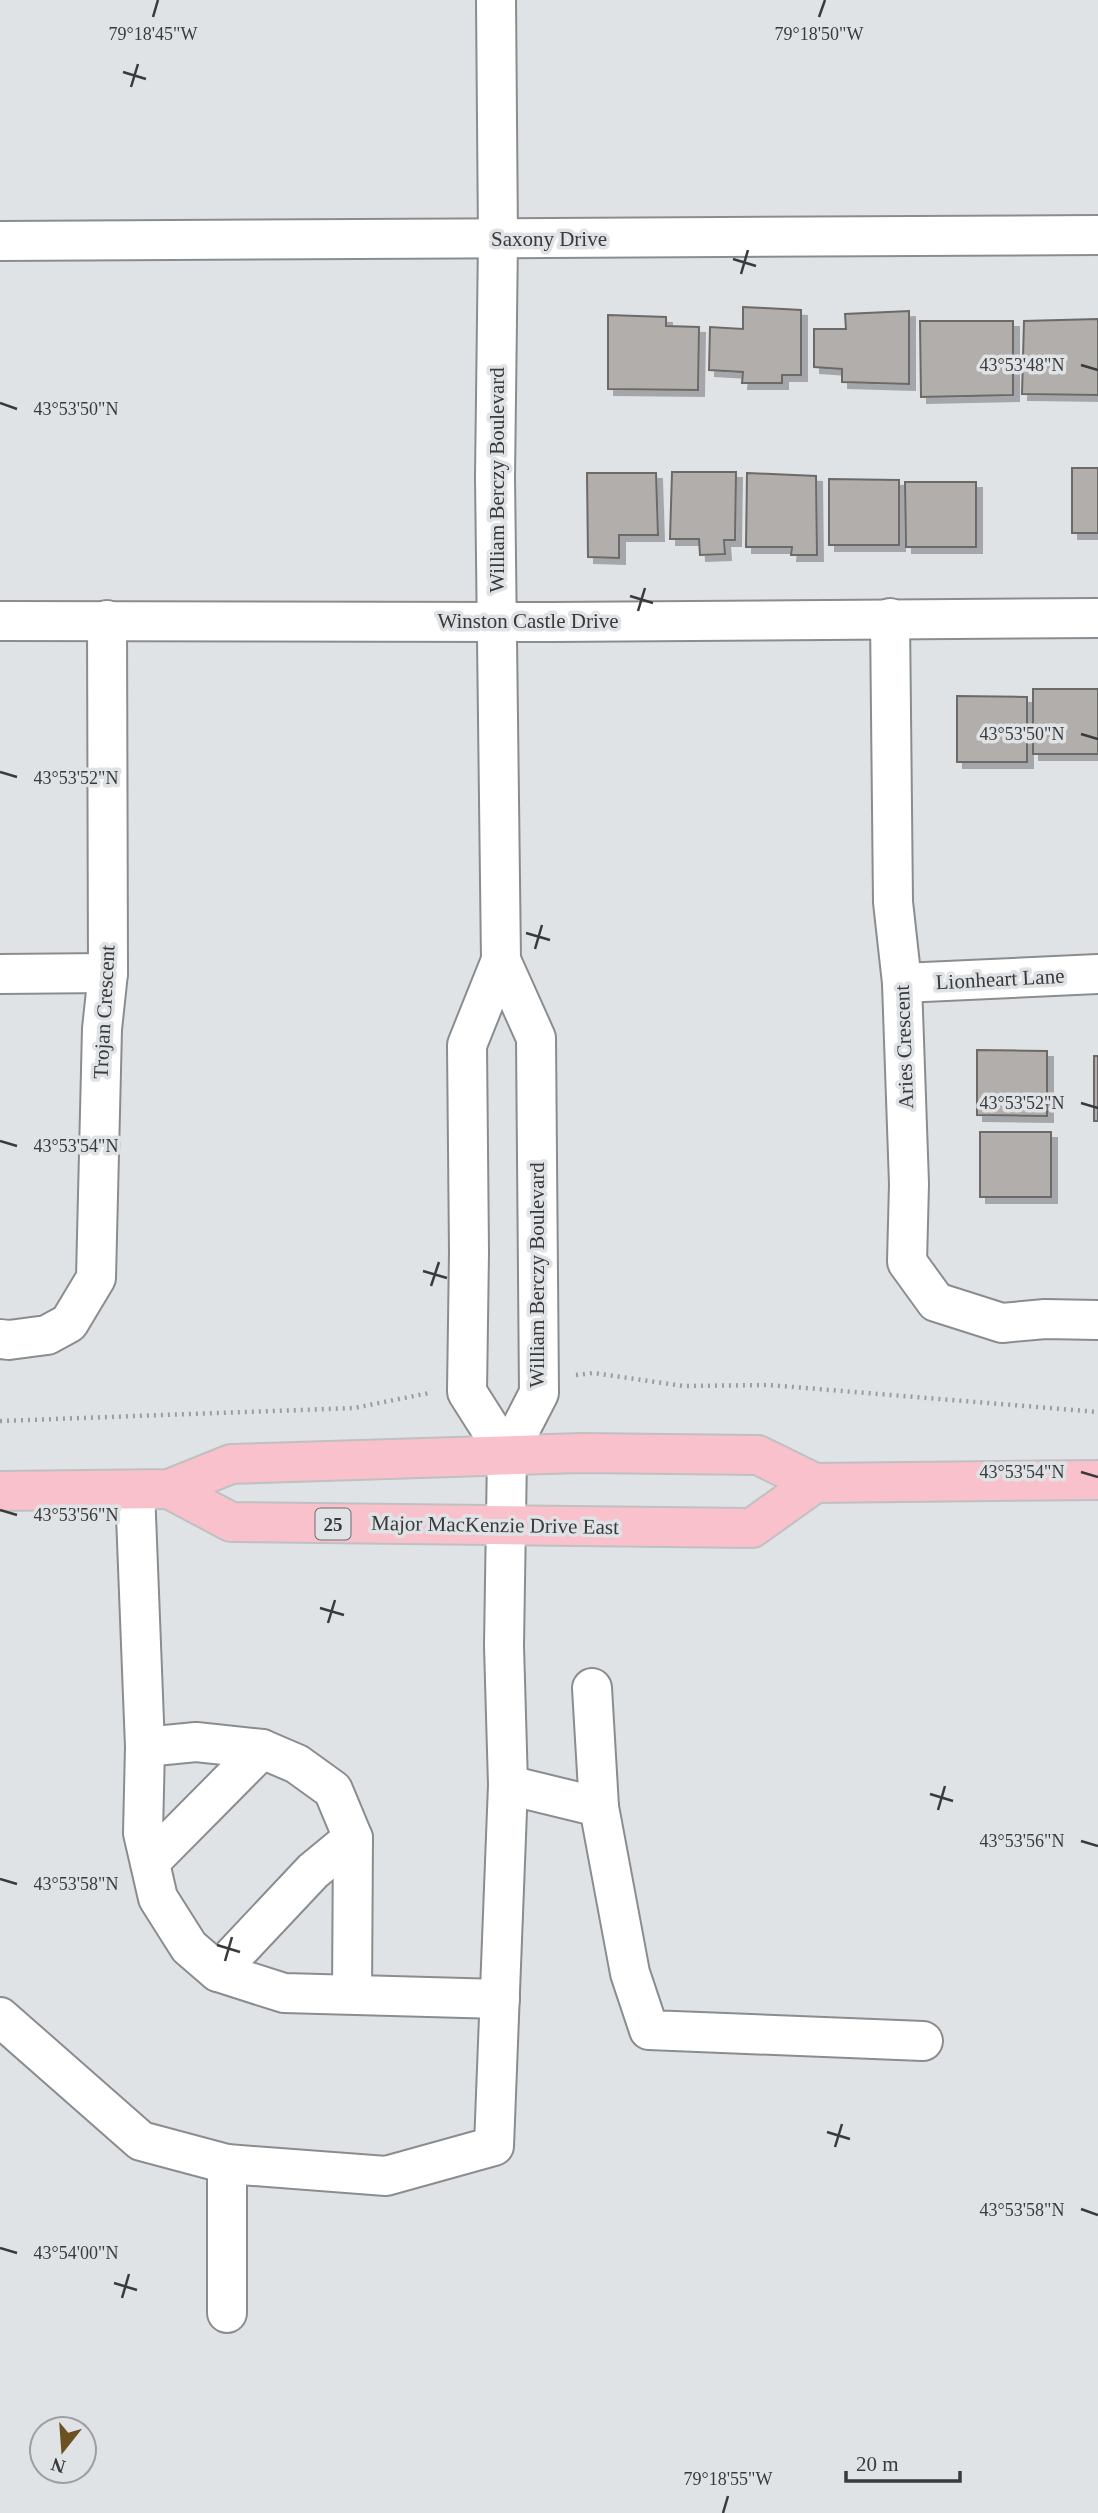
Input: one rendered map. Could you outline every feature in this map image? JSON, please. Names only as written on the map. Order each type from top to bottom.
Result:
[{"type":"main road","name":"Major MacKenzie Drive East","points":[[0,1491],[152,1490],[231,1464],[507,1454],[758,1455],[816,1482],[1098,1480]]},
{"type":"main road","name":"Major MacKenzie Drive East","points":[[152,1490],[231,1522],[752,1528],[816,1482]]},
{"type":"street","name":"William Berczy Boulevard","points":[[496,0],[498,239],[495,478],[501,960],[467,1045],[467,1392],[507,1454],[539,1393],[536,1038],[501,960]]},
{"type":"street","name":"Saxony Drive","points":[[0,241],[1098,235]]},
{"type":"street","name":"Aries Crescent","points":[[890,618],[893,902],[902,983],[908,1184],[907,1262],[936,1302],[1002,1323],[1045,1319],[1098,1320]]},
{"type":"street","name":"Winston Castle Drive","points":[[0,621],[498,622],[1098,618]]},
{"type":"street","name":"Trojan Crescent","points":[[0,1339],[47,1335],[69,1323],[96,1278],[102,1029],[108,973],[107,620]]},
{"type":"street","points":[[0,974],[108,973]]},
{"type":"street","name":"Lionheart Lane","points":[[902,983],[1098,974]]},
{"type":"street","points":[[0,2017],[141,2141],[227,2164],[386,2176],[494,2146],[508,1785],[504,1646],[507,1454]]},
{"type":"street","points":[[152,1490],[143,1833],[158,1898],[188,1947],[218,1972],[284,1993],[500,1999]]},
{"type":"street","points":[[592,1688],[599,1807],[630,1973],[649,2030],[923,2041]]},
{"type":"street","points":[[145,1747],[196,1742],[262,1749],[297,1764],[334,1790],[353,1838],[352,1994]]},
{"type":"street","points":[[150,1862],[262,1749]]},
{"type":"street","points":[[508,1785],[599,1807]]},
{"type":"street","points":[[218,1972],[313,1871],[353,1838]]},
{"type":"street","points":[[227,2164],[227,2313]]},
{"type":"path","points":[[571,1375],[593,1373],[684,1386],[769,1385],[1098,1412]]},
{"type":"path","points":[[0,1420],[354,1408],[437,1391]]},
{"type":"building","points":[[743,307],[801,310],[801,375],[782,375],[782,383],[742,383],[743,372],[709,370],[710,327],[743,329]]},
{"type":"building","points":[[909,311],[909,384],[842,382],[842,369],[814,367],[814,329],[846,329],[845,314]]},
{"type":"building","points":[[608,315],[666,317],[666,326],[699,327],[698,390],[608,389]]},
{"type":"building","points":[[1098,319],[1098,395],[1022,394],[1024,321]]},
{"type":"building","points":[[920,321],[1013,321],[1013,395],[921,397]]},
{"type":"building","points":[[1072,468],[1098,468],[1098,533],[1072,533]]},
{"type":"building","points":[[672,472],[736,472],[735,540],[724,540],[725,554],[700,555],[699,539],[670,539]]},
{"type":"building","points":[[587,473],[656,473],[658,535],[619,535],[619,558],[588,557]]},
{"type":"building","points":[[747,473],[816,476],[817,555],[791,555],[792,547],[746,547]]},
{"type":"building","points":[[829,479],[899,480],[899,545],[829,545]]},
{"type":"building","points":[[905,482],[976,482],[976,547],[906,547]]},
{"type":"building","points":[[1033,689],[1098,689],[1098,754],[1033,754]]},
{"type":"building","points":[[957,696],[1027,697],[1027,762],[957,762]]},
{"type":"building","points":[[977,1050],[1047,1051],[1047,1116],[977,1115]]},
{"type":"building","points":[[1094,1056],[1098,1056],[1098,1121],[1094,1121]]},
{"type":"building","points":[[980,1132],[1051,1132],[1051,1197],[980,1197]]}]
